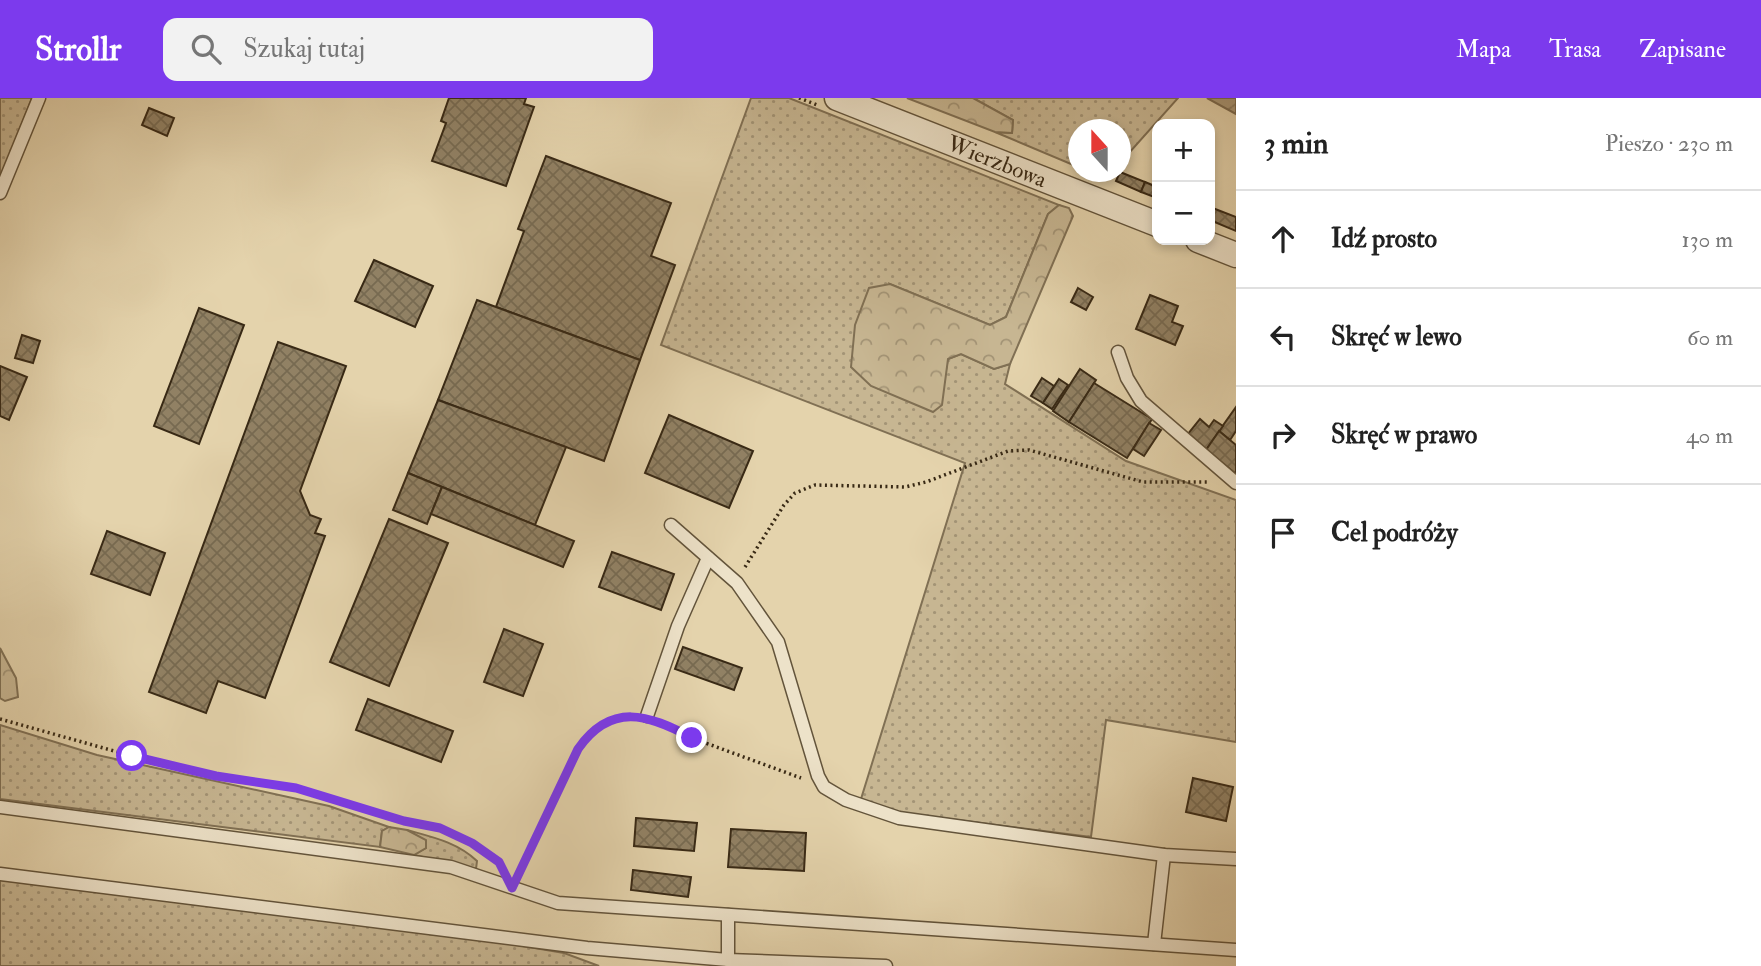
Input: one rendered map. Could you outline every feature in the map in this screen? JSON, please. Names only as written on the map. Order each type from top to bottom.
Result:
[{"type":"street","name":"Wierzbowa","points":[[837,98],[1152,222]]},
{"type":"street","points":[[1211,245],[1236,255]]},
{"type":"lane","points":[[0,193],[39,98]]},
{"type":"lane","points":[[1118,352],[1127,378],[1141,401],[1234,482]]},
{"type":"lane","points":[[671,525],[737,583],[778,642],[799,704],[813,763],[824,787],[855,804],[899,818],[1164,855],[1236,859]]},
{"type":"lane","points":[[647,716],[678,626],[708,558]]},
{"type":"lane","points":[[0,807],[451,867],[558,903],[1236,950]]},
{"type":"lane","points":[[1154,944],[1164,855]]},
{"type":"lane","points":[[0,874],[587,948],[728,960],[886,966]]},
{"type":"lane","points":[[728,915],[728,960]]},
{"type":"path","points":[[737,583],[784,505],[795,493],[815,485],[905,486],[926,482],[1008,451],[1029,450],[1143,482],[1234,482]]},
{"type":"path","points":[[512,888],[578,749],[589,734],[608,721],[647,716],[692,738],[824,787]]},
{"type":"path","points":[[0,718],[132,756],[216,776],[296,788],[404,821],[440,828],[472,843],[499,862],[512,888]]},
{"type":"green space","points":[[0,98],[32,98],[0,180]]},
{"type":"green space","points":[[751,98],[789,98],[1059,205],[1048,214],[1006,317],[990,325],[890,284],[944,381],[948,359],[961,354],[994,369],[1010,364],[1005,384],[1126,461],[1236,500],[1236,742],[1106,720],[1091,837],[896,812],[861,799],[965,463],[661,345]]},
{"type":"green space","points":[[907,98],[973,98],[1013,120],[1012,133],[995,132]]},
{"type":"green space","points":[[973,98],[1178,98],[1159,119],[1152,119],[1152,127],[1131,151],[1131,119],[1068,119],[1068,163],[995,132],[1012,133],[1013,120]]},
{"type":"green space","points":[[1059,205],[1069,208],[1073,216],[1010,364],[994,369],[961,354],[948,359],[942,405],[933,412],[871,386],[851,367],[855,325],[869,288],[890,284],[990,325],[1006,317],[1048,214]]},
{"type":"green space","points":[[0,648],[16,678],[18,697],[5,701],[0,698]]},
{"type":"green space","points":[[0,725],[97,755],[329,806],[389,827],[382,831],[380,847],[0,799]]},
{"type":"green space","points":[[389,827],[407,830],[426,840],[426,848],[414,855],[380,847],[382,831]]},
{"type":"green space","points":[[407,830],[461,849],[477,861],[476,869],[414,855],[426,848],[426,841]]},
{"type":"green space","points":[[0,880],[511,944],[564,953],[599,966],[0,966]]},
{"type":"water","points":[[1207,98],[1236,98],[1236,114]]},
{"type":"building","points":[[449,98],[526,98],[524,104],[534,107],[506,186],[432,161],[446,123],[441,121]]},
{"type":"building","points":[[149,108],[174,118],[167,136],[142,125]]},
{"type":"building","points":[[546,156],[671,203],[651,256],[675,265],[640,360],[496,307],[524,231],[518,229]]},
{"type":"building","points":[[1131,176],[1145,182],[1141,192],[1118,182],[1131,182]]},
{"type":"building","points":[[1145,182],[1152,185],[1152,196],[1141,192]]},
{"type":"building","points":[[1215,209],[1236,217],[1236,231],[1215,222]]},
{"type":"building","points":[[374,260],[433,286],[415,327],[355,301]]},
{"type":"building","points":[[1078,288],[1093,297],[1086,310],[1071,302]]},
{"type":"building","points":[[1150,295],[1178,306],[1172,322],[1183,326],[1175,345],[1136,329]]},
{"type":"building","points":[[477,300],[640,360],[604,461],[438,400]]},
{"type":"building","points":[[199,308],[244,325],[199,444],[154,426]]},
{"type":"building","points":[[22,335],[40,341],[33,363],[15,358]]},
{"type":"building","points":[[278,342],[346,366],[300,491],[310,515],[321,519],[315,533],[325,536],[265,698],[218,681],[206,713],[149,692]]},
{"type":"building","points":[[0,366],[27,377],[9,420],[0,416]]},
{"type":"building","points":[[1080,369],[1096,380],[1069,422],[1053,411]]},
{"type":"building","points":[[1042,378],[1054,386],[1043,403],[1031,396]]},
{"type":"building","points":[[1059,379],[1068,385],[1052,409],[1043,403]]},
{"type":"building","points":[[1094,383],[1152,419],[1127,458],[1069,422]]},
{"type":"building","points":[[438,400],[566,447],[535,525],[408,473]]},
{"type":"building","points":[[1236,407],[1236,431],[1230,440],[1219,431]]},
{"type":"building","points":[[669,415],[753,451],[729,508],[645,473]]},
{"type":"building","points":[[1200,419],[1209,427],[1214,420],[1223,426],[1206,450],[1188,434]]},
{"type":"building","points":[[1149,423],[1161,430],[1144,456],[1133,449]]},
{"type":"building","points":[[1219,431],[1236,445],[1236,474],[1206,450]]},
{"type":"building","points":[[408,473],[442,487],[427,524],[393,510]]},
{"type":"building","points":[[442,487],[574,541],[563,567],[431,514]]},
{"type":"building","points":[[389,519],[448,543],[389,686],[330,662]]},
{"type":"building","points":[[107,531],[165,553],[150,595],[91,574]]},
{"type":"building","points":[[612,552],[674,574],[661,610],[599,587]]},
{"type":"building","points":[[504,629],[543,644],[523,696],[484,682]]},
{"type":"building","points":[[683,647],[742,668],[734,690],[675,669]]},
{"type":"building","points":[[368,699],[453,731],[441,762],[356,730]]},
{"type":"building","points":[[1193,778],[1233,787],[1226,821],[1186,812]]},
{"type":"building","points":[[636,818],[697,823],[694,851],[634,846]]},
{"type":"building","points":[[731,829],[806,833],[804,871],[728,867]]},
{"type":"building","points":[[633,870],[691,877],[688,897],[631,890]]},
{"type":"route","points":[[132,756],[216,776],[296,788],[404,821],[440,828],[472,843],[499,862],[512,888],[578,749],[589,734],[608,721],[647,716],[692,738]]}]
